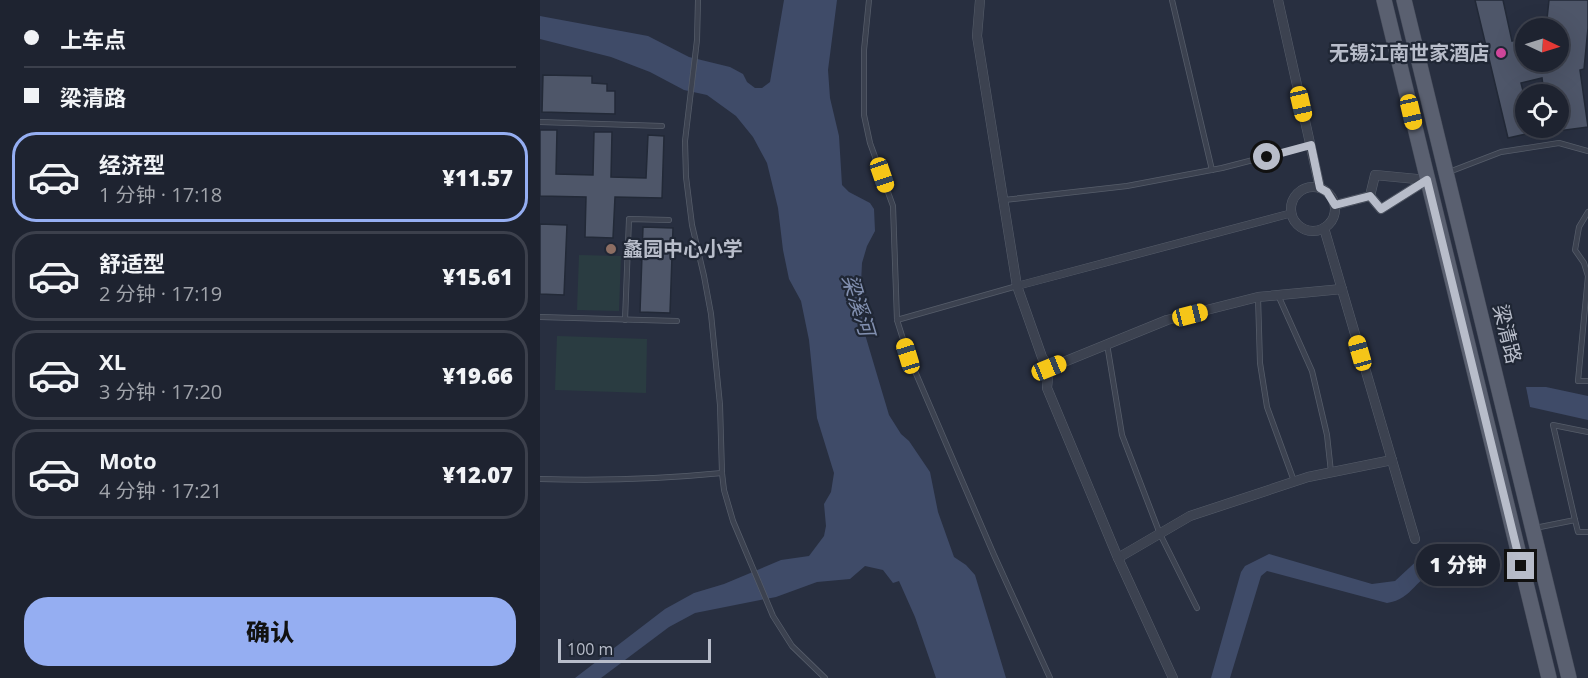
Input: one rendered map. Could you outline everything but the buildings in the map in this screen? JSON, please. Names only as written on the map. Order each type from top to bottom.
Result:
[{"type":"main road","points":[[1384,0],[1549,678]]},
{"type":"main road","name":"梁清路","points":[[1404,0],[1569,678]]},
{"type":"main road","points":[[1427,180],[1446,173]]},
{"type":"street","points":[[980,0],[977,36],[1017,286],[1042,357],[1049,368],[1047,388],[1118,558],[1173,678]]},
{"type":"street","points":[[1278,0],[1320,188]]},
{"type":"street","points":[[1370,196],[1375,175],[1427,180]]},
{"type":"street","points":[[1370,196],[1381,209],[1427,180]]},
{"type":"street","points":[[1313,187],[1320,188],[1327,192],[1335,205],[1333,218],[1324,228],[1311,231],[1294,220],[1292,213],[1294,198],[1299,193],[1313,187]]},
{"type":"street","points":[[1335,205],[1370,196]]},
{"type":"street","points":[[1017,286],[1292,213]]},
{"type":"street","points":[[1324,228],[1415,538]]},
{"type":"street","points":[[1049,368],[1167,320],[1258,297],[1341,289]]},
{"type":"street","points":[[1118,558],[1190,516],[1294,481],[1392,460]]},
{"type":"lane","points":[[698,0],[697,40],[685,141],[686,177],[692,225],[704,276],[713,335],[720,405],[722,473],[734,521],[773,616],[792,646],[825,678]]},
{"type":"lane","points":[[869,0],[864,50],[864,115],[870,143],[892,206],[897,320],[908,356],[1050,678]]},
{"type":"lane","points":[[1172,0],[1212,170]]},
{"type":"lane","points":[[540,122],[662,126]]},
{"type":"lane","points":[[1446,173],[1501,152],[1559,143],[1588,151]]},
{"type":"lane","points":[[1004,200],[1127,186],[1212,170],[1311,145]]},
{"type":"lane","points":[[1588,212],[1579,227],[1575,250],[1584,263],[1588,276],[1578,381],[1588,381]]},
{"type":"lane","points":[[625,321],[629,219],[669,220]]},
{"type":"lane","points":[[897,320],[1017,286]]},
{"type":"lane","points":[[1278,295],[1312,371],[1327,435],[1331,472]]},
{"type":"lane","points":[[1258,297],[1260,363],[1268,407],[1294,481]]},
{"type":"lane","points":[[540,317],[677,321]]},
{"type":"lane","points":[[1107,344],[1122,435],[1160,534],[1197,608]]},
{"type":"lane","points":[[1588,432],[1553,425],[1578,532],[1588,532]]},
{"type":"lane","points":[[540,479],[658,479],[722,473]]},
{"type":"lane","points":[[1533,529],[1575,520]]},
{"type":"shaded area","points":[[579,255],[621,256],[619,311],[577,310]]},
{"type":"shaded area","points":[[557,336],[647,339],[646,393],[555,390]]},
{"type":"water","name":"梁溪河","points":[[784,0],[837,0],[828,70],[830,98],[839,136],[842,185],[849,192],[870,203],[874,209],[875,231],[862,263],[860,303],[864,331],[889,415],[930,472],[938,512],[954,557],[975,575],[1006,678],[936,678],[915,617],[899,581],[893,583],[883,570],[865,566],[850,579],[817,582],[776,597],[695,613],[669,627],[601,678],[575,678],[665,609],[694,593],[724,584],[781,560],[809,556],[824,536],[826,526],[824,504],[831,492],[834,473],[817,418],[809,340],[801,301],[789,279],[778,208],[767,163],[753,137],[736,116],[707,95],[684,90],[650,72],[611,57],[540,39],[540,16],[648,36],[689,57],[730,67],[743,74],[747,82],[755,88],[762,88],[770,82]]},
{"type":"water","points":[[1526,387],[1546,387],[1588,396],[1588,420],[1530,407]]},
{"type":"water","points":[[1438,552],[1441,570],[1425,577],[1403,597],[1387,603],[1267,571],[1261,576],[1230,678],[1211,678],[1241,572],[1245,566],[1269,554],[1372,584],[1395,581],[1422,556]]},
{"type":"place","name":"无锡江南世家酒店","points":[[1501,53]]},
{"type":"place","name":"蠡园中心小学","points":[[611,249]]},
{"type":"route","points":[[1267,157],[1311,145],[1320,188],[1327,192],[1335,205],[1370,196],[1381,209],[1427,180],[1521,566]]}]
